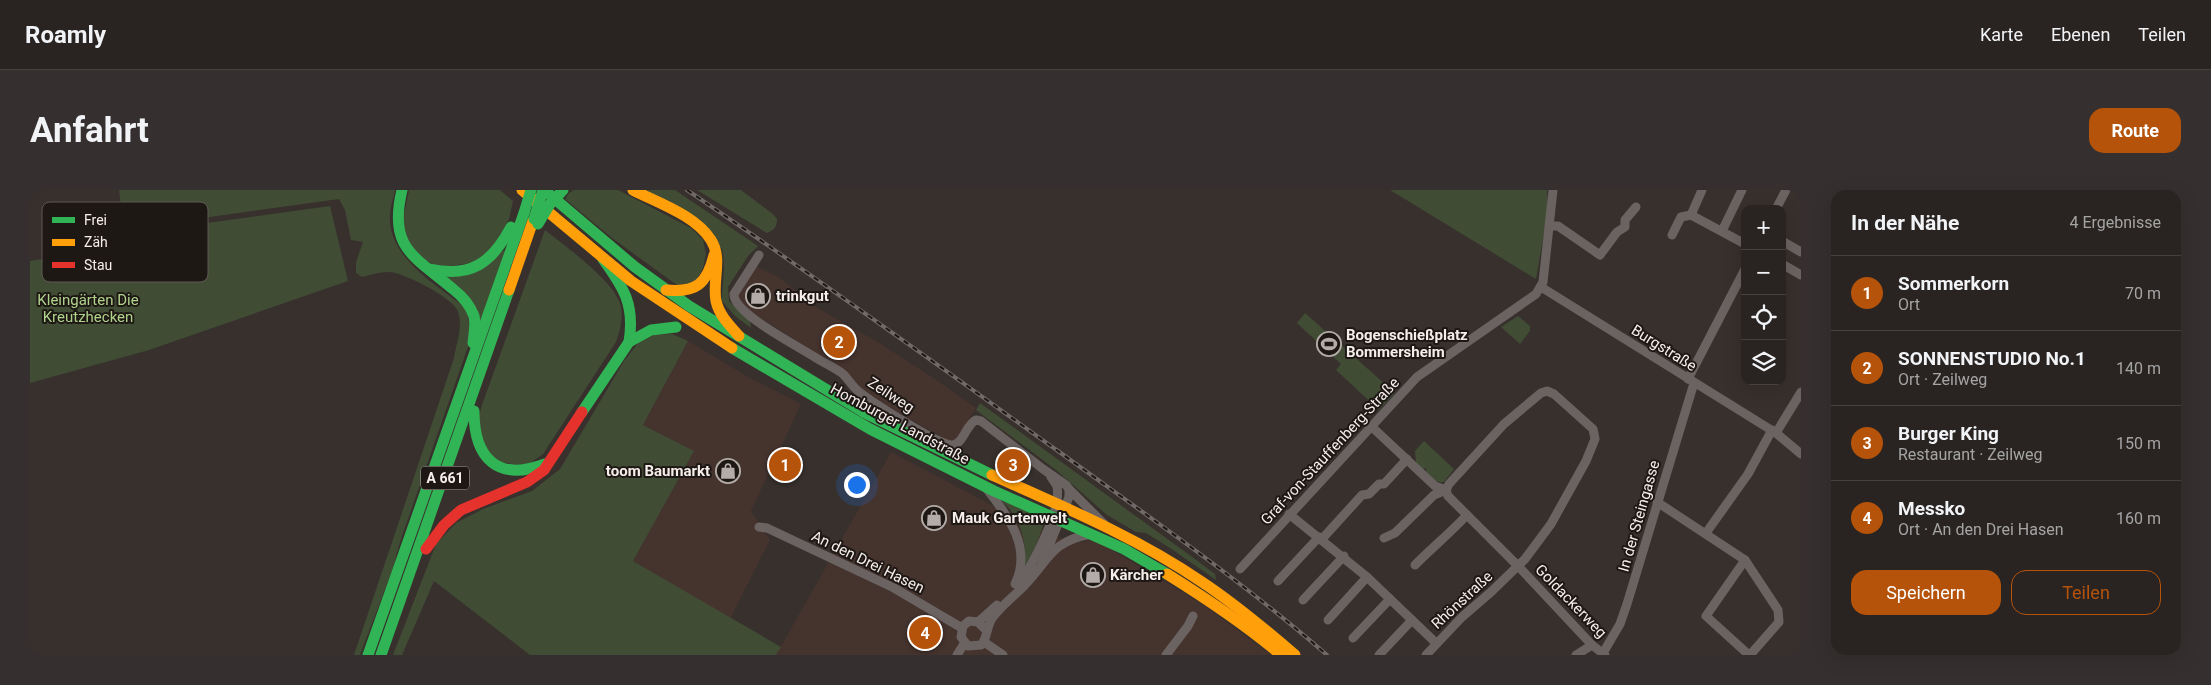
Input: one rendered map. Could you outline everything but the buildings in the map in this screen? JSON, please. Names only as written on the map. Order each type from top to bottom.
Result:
[{"type":"main road","points":[[402,190],[396,214],[400,238],[406,249],[423,266],[456,291],[471,310],[476,328],[470,370]]},
{"type":"main road","name":"Homburger Landstraße","points":[[522,190],[603,258],[660,302],[720,341],[870,429],[984,486],[1109,529],[1170,562],[1213,590],[1252,619],[1294,655]]},
{"type":"main road","points":[[423,266],[450,273],[477,266],[499,249],[522,211],[531,190]]},
{"type":"main road","name":"Homburger Landstraße","points":[[544,190],[594,234],[666,290],[879,420],[962,462],[1028,490],[1092,534],[1124,549],[1210,600],[1247,626],[1281,655]]},
{"type":"main road","name":"A 661","points":[[381,655],[523,251],[536,222],[544,190]]},
{"type":"main road","points":[[536,222],[563,190]]},
{"type":"main road","points":[[633,190],[705,233],[713,246],[719,264],[716,301],[726,321],[739,336]]},
{"type":"main road","name":"A 661","points":[[368,655],[470,370],[522,211]]},
{"type":"main road","points":[[666,290],[688,292],[699,286],[712,265],[713,246]]},
{"type":"main road","points":[[478,382],[473,429],[477,444],[486,458],[499,467],[515,472],[536,469],[554,456],[629,342],[632,323],[628,295],[603,258]]},
{"type":"main road","points":[[629,342],[651,329],[666,326],[676,327],[720,341]]},
{"type":"main road","name":"A 661","points":[[410,574],[432,539],[452,517],[477,502],[528,483],[544,470],[554,456]]},
{"type":"street","points":[[1541,287],[1553,190]]},
{"type":"street","points":[[1690,215],[1704,190]]},
{"type":"street","points":[[1722,231],[1742,190]]},
{"type":"street","points":[[1778,205],[1786,190]]},
{"type":"street","points":[[1550,226],[1558,226],[1600,255],[1618,232],[1625,227],[1625,220],[1636,207]]},
{"type":"street","points":[[1672,235],[1681,217],[1690,215],[1741,242]]},
{"type":"street","points":[[1786,243],[1801,252]]},
{"type":"street","name":"Zeilweg","points":[[759,255],[734,294],[735,302],[750,316],[842,373],[859,392],[923,432],[954,445],[958,443],[972,421],[981,421],[1066,485],[1109,529]]},
{"type":"street","points":[[1786,266],[1801,275]]},
{"type":"street","name":"In der Steingasse","points":[[1604,654],[1616,633],[1627,604],[1691,381],[1741,277]]},
{"type":"street","name":"Burgstraße","points":[[1541,287],[1774,431],[1801,454]]},
{"type":"street","name":"Graf-von-Stauffenberg-Straße","points":[[1240,569],[1336,462],[1345,456],[1417,377],[1516,310],[1536,294],[1541,287]]},
{"type":"street","name":"Rhönstraße","points":[[1384,538],[1395,532],[1434,495],[1446,490],[1449,484],[1498,431],[1541,393],[1546,391],[1554,394],[1593,429],[1595,439],[1593,444],[1551,524],[1518,566],[1436,643],[1426,655]]},
{"type":"street","points":[[1706,533],[1748,474],[1774,431],[1801,392]]},
{"type":"street","points":[[1372,427],[1435,486],[1446,490]]},
{"type":"street","points":[[1278,581],[1362,495],[1369,494],[1379,484],[1384,484],[1407,459]]},
{"type":"street","points":[[1042,563],[1058,512],[1058,488],[1050,474]]},
{"type":"street","points":[[984,486],[1006,514],[1014,528],[1020,546],[1020,570],[1012,590]]},
{"type":"street","points":[[978,622],[1012,590],[1032,565],[1058,512],[1069,498],[1069,489]]},
{"type":"street","name":"Goldackerweg","points":[[1446,490],[1448,496],[1518,566],[1592,646],[1604,654]]},
{"type":"street","points":[[1657,502],[1744,560],[1773,603],[1780,618],[1777,625],[1750,655],[1706,616],[1744,560]]},
{"type":"street","points":[[1290,514],[1344,556],[1436,643]]},
{"type":"street","points":[[1415,565],[1466,515]]},
{"type":"street","name":"An den Drei Hasen","points":[[759,527],[767,528],[894,588],[962,628]]},
{"type":"street","points":[[984,642],[986,630],[996,613],[1023,587],[1042,563],[1069,539],[1092,534]]},
{"type":"street","points":[[1303,600],[1344,556]]},
{"type":"street","points":[[1328,620],[1367,577]]},
{"type":"street","points":[[1353,638],[1390,598]]},
{"type":"street","points":[[1167,655],[1193,616]]},
{"type":"street","points":[[1380,655],[1412,620]]},
{"type":"street","points":[[984,642],[972,647],[964,644],[960,637],[962,628],[969,621],[978,622],[986,630]]},
{"type":"street","points":[[984,642],[1003,655]]},
{"type":"street","points":[[956,655],[964,644]]},
{"type":"street","points":[[1576,655],[1592,646]]},
{"type":"shaded area","points":[[754,265],[780,278],[814,306],[878,342],[976,408],[956,440],[949,441],[895,411],[864,391],[838,367],[745,308],[736,299]]},
{"type":"shaded area","points":[[688,341],[750,378],[801,404],[751,511],[770,540],[730,619],[633,561],[693,451],[643,425]]},
{"type":"shaded area","points":[[891,452],[992,505],[1072,543],[1092,540],[1107,547],[1207,607],[1271,655],[776,655]]},
{"type":"green space","points":[[119,190],[395,190],[390,221],[393,235],[399,248],[408,260],[431,282],[468,310],[470,341],[399,545],[393,568],[360,655],[354,655],[454,358],[460,326],[459,314],[456,308],[435,291],[396,273],[379,273],[362,277],[356,273],[356,262],[363,242],[351,240],[345,210],[339,199],[208,217],[208,202],[121,202]]},
{"type":"green space","points":[[409,190],[500,190],[513,201],[509,219],[494,248],[479,262],[440,267],[424,260],[409,244],[402,224]]},
{"type":"green space","points":[[574,190],[618,190],[691,228],[703,240],[706,254],[703,268],[698,278],[690,284],[677,285],[612,238],[565,199]]},
{"type":"green space","points":[[647,190],[675,190],[758,246],[748,256],[728,287],[729,301],[750,320],[751,328],[735,316],[722,301],[724,269],[722,249]]},
{"type":"green space","points":[[697,190],[741,190],[773,214],[777,219],[776,226],[767,233]]},
{"type":"green space","points":[[1390,190],[1547,190],[1547,216],[1536,279]]},
{"type":"green space","name":"Kleingärten Die Kreutzhecken","points":[[330,206],[348,281],[149,350],[30,383],[30,261],[42,259],[42,282],[208,282],[208,223]]},
{"type":"green space","points":[[545,230],[577,255],[610,287],[621,307],[621,321],[616,342],[543,454],[530,463],[517,465],[501,462],[488,453],[477,424],[482,405]]},
{"type":"green space","points":[[505,250],[480,325],[438,274]]},
{"type":"green space","name":"Bogenschießplatz Bommersheim","points":[[1305,313],[1395,393],[1379,410],[1336,370],[1341,364],[1297,323]]},
{"type":"green space","points":[[1518,316],[1530,326],[1530,331],[1520,344],[1501,327]]},
{"type":"green space","points":[[672,334],[688,341],[643,425],[694,451],[633,561],[781,647],[776,655],[530,655],[434,581],[402,655],[393,655],[436,544],[456,523],[483,509],[532,491],[560,469],[624,361],[638,343],[654,335]]},
{"type":"green space","points":[[980,403],[1215,574],[1216,580],[1146,533],[1136,532],[1107,515],[1056,470],[976,410]]},
{"type":"green space","points":[[1424,441],[1454,469],[1444,482],[1439,482],[1432,478],[1426,473],[1426,468],[1423,469],[1416,462],[1415,451]]},
{"type":"green space","points":[[1002,501],[1031,512],[1043,526],[1032,556],[1024,567],[1025,557],[1021,531],[1014,515]]},
{"type":"railway","points":[[687,190],[874,319],[1161,525],[1229,575],[1327,655]]},
{"type":"traffic: fast","points":[[402,190],[399,210],[399,225],[402,238],[416,258],[468,304],[475,319],[473,343]]},
{"type":"traffic: fast","points":[[524,213],[531,190]]},
{"type":"traffic: fast","points":[[534,219],[543,190]]},
{"type":"traffic: fast","points":[[538,224],[550,204],[563,190]]},
{"type":"traffic: fast","points":[[549,194],[635,267],[689,306],[865,413],[992,475]]},
{"type":"traffic: fast","points":[[368,655],[524,213]]},
{"type":"traffic: fast","points":[[430,269],[457,271],[479,265],[496,250],[511,227]]},
{"type":"traffic: fast","points":[[603,259],[622,288],[629,307],[629,342]]},
{"type":"traffic: fast","points":[[381,655],[509,290]]},
{"type":"traffic: fast","points":[[582,412],[629,342],[651,330],[676,327]]},
{"type":"traffic: fast","points":[[732,348],[870,429],[994,491],[1124,549],[1167,574]]},
{"type":"traffic: fast","points":[[474,411],[478,442],[484,454],[492,462],[502,468],[514,470],[528,469],[545,464]]},
{"type":"traffic: slow","points":[[522,190],[631,281],[732,348]]},
{"type":"traffic: slow","points":[[633,190],[696,223],[711,240],[717,262],[715,293],[717,306],[725,320],[739,336]]},
{"type":"traffic: slow","points":[[509,290],[533,221]]},
{"type":"traffic: slow","points":[[666,290],[685,290],[699,285],[708,273],[714,255]]},
{"type":"traffic: slow","points":[[992,475],[1100,524],[1178,566],[1238,608],[1295,655]]},
{"type":"traffic: slow","points":[[1167,574],[1226,612],[1281,655]]},
{"type":"traffic: jam","points":[[426,549],[444,525],[461,510],[527,482],[544,470],[582,412]]},
{"type":"place","name":"trinkgut","points":[[758,296]]},
{"type":"place","name":"SONNENSTUDIO No.1","points":[[839,342]]},
{"type":"place","name":"Bogenschießplatz Bommersheim","points":[[1329,344]]},
{"type":"place","name":"Sommerkorn","points":[[785,465]]},
{"type":"place","name":"Burger King","points":[[1013,465]]},
{"type":"place","name":"toom Baumarkt","points":[[728,471]]},
{"type":"place","name":"Mauk Gartenwelt","points":[[934,518]]},
{"type":"place","name":"Kärcher","points":[[1093,575]]},
{"type":"place","name":"Messko","points":[[925,633]]}]
